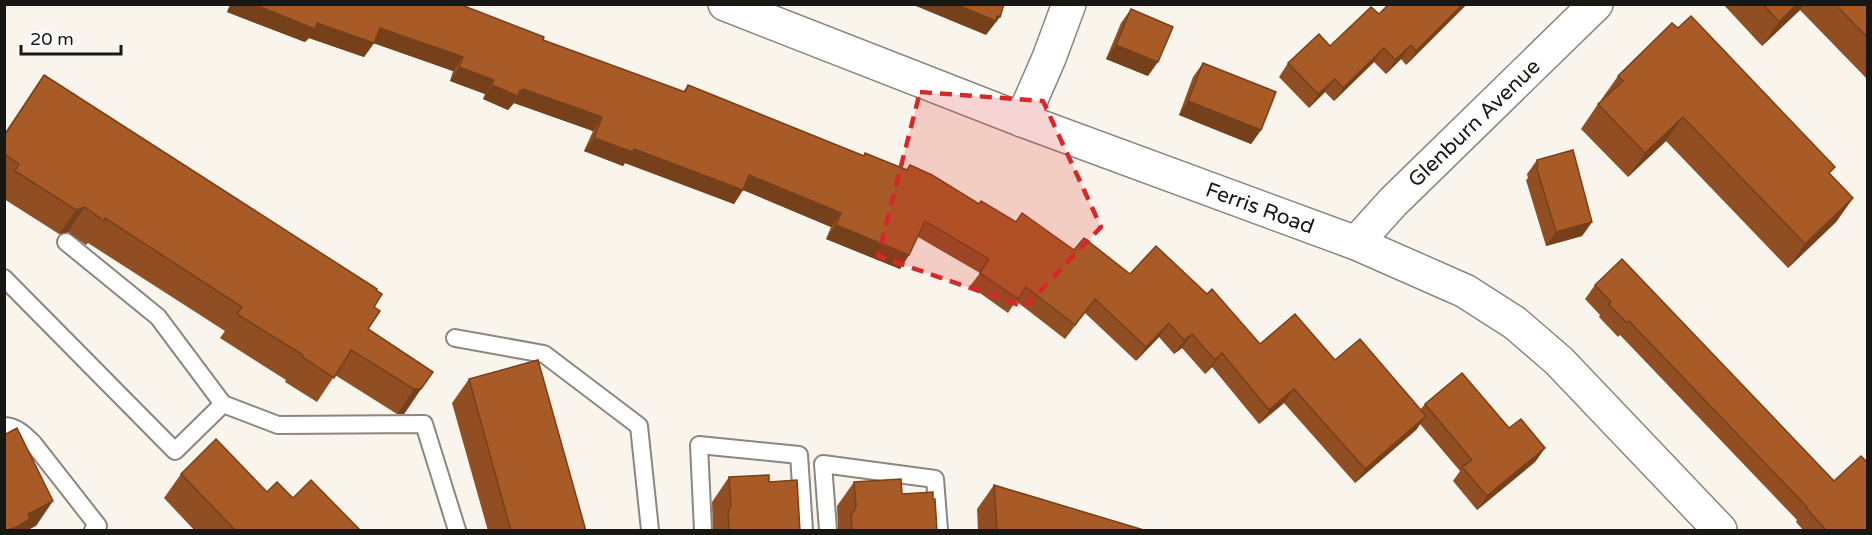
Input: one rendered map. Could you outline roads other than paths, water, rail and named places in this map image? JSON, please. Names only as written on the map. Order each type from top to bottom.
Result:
[{"type":"street","name":"Ferris Road","points":[[725,4],[1022,120],[1356,243],[1465,291],[1515,323],[1559,361],[1720,531]]},
{"type":"street","points":[[1022,120],[1050,58],[1069,4]]},
{"type":"street","name":"Glenburn Avenue","points":[[1356,243],[1393,202],[1596,4]]},
{"type":"lane","points":[[66,242],[158,316],[223,404],[278,425],[424,424],[457,531]]},
{"type":"lane","points":[[4,278],[175,451],[223,404]]},
{"type":"lane","points":[[455,338],[544,354],[639,426],[650,531]]},
{"type":"lane","points":[[4,426],[10,426],[24,434],[33,443],[98,526],[93,531]]},
{"type":"lane","points":[[703,531],[699,445],[799,455],[804,531]]},
{"type":"lane","points":[[828,531],[823,464],[935,478],[939,531]]}]
